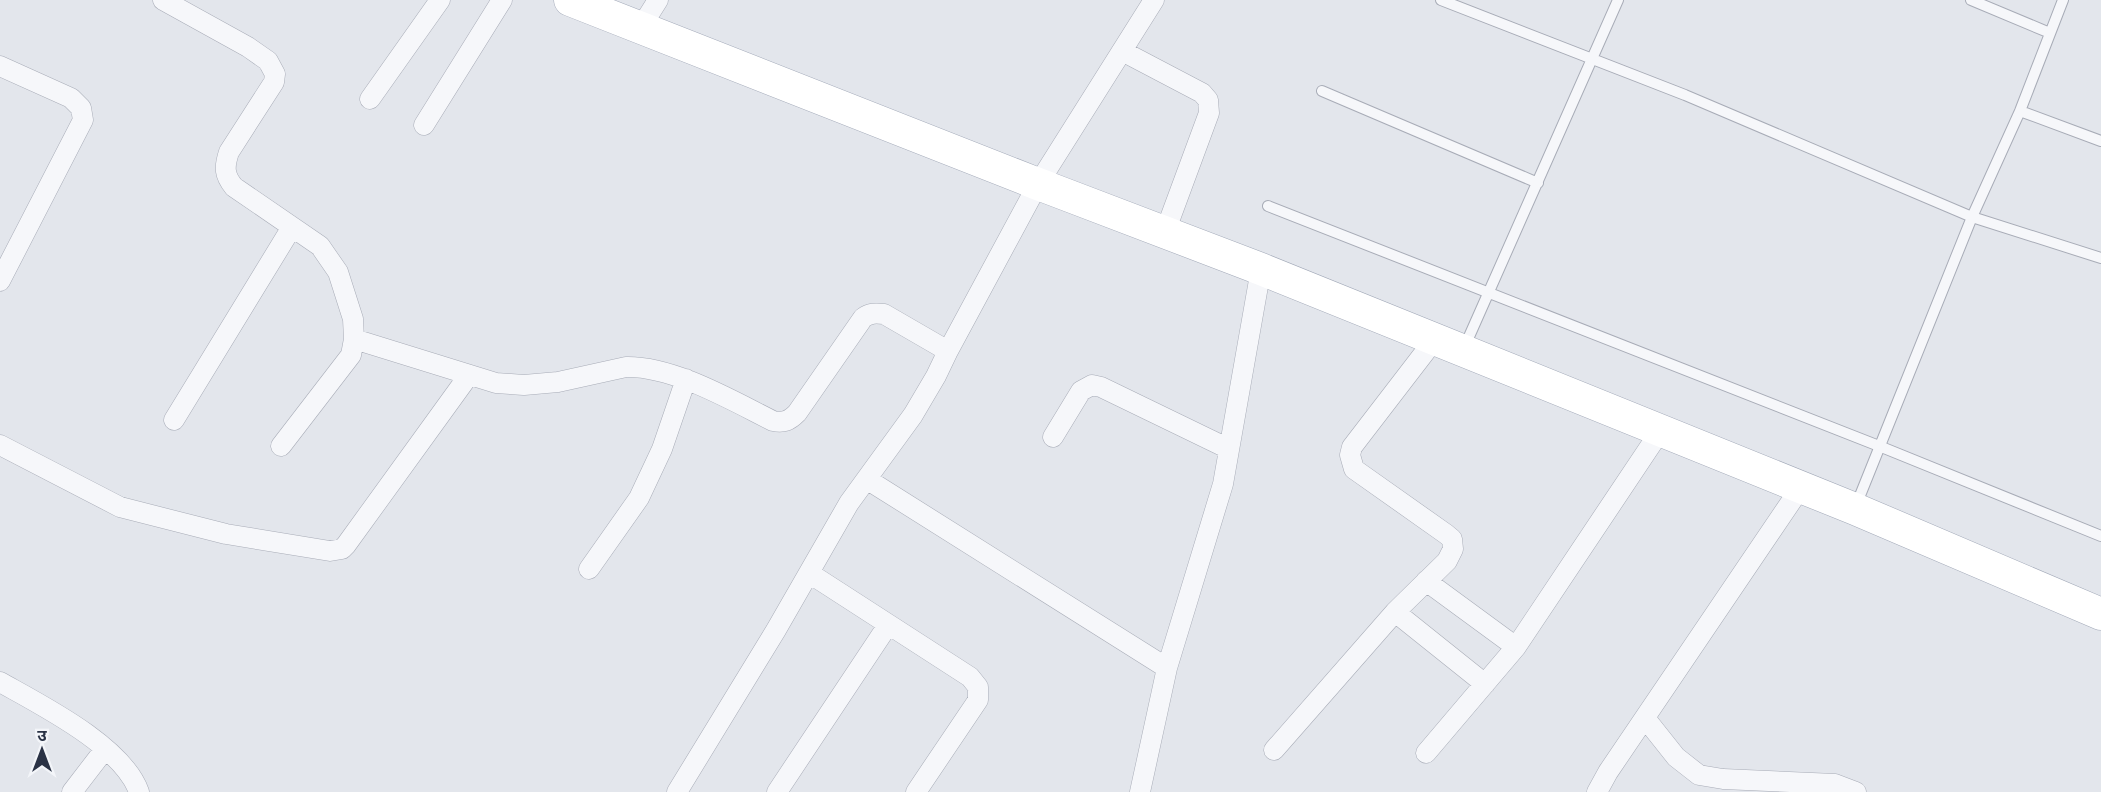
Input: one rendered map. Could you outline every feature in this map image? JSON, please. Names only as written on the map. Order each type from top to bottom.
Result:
[{"type":"main road","points":[[570,0],[1261,269],[1855,509],[2101,614]]},
{"type":"street","points":[[163,0],[248,47],[272,67],[275,74],[274,82],[229,152],[225,164],[225,176],[234,187],[320,246],[338,272],[353,319],[354,339],[351,355],[281,446]]},
{"type":"street","points":[[370,99],[440,0]]},
{"type":"street","points":[[424,125],[502,0]]},
{"type":"street","points":[[641,27],[658,0]]},
{"type":"street","points":[[682,790],[849,503],[914,416],[1038,184],[1154,0]]},
{"type":"street","points":[[1122,51],[1202,93],[1208,100],[1209,113],[1166,232]]},
{"type":"street","points":[[0,66],[71,98],[81,108],[83,120],[0,281]]},
{"type":"street","points":[[174,420],[292,227]]},
{"type":"street","points":[[1140,792],[1167,668],[1223,484],[1261,269]]},
{"type":"street","points":[[354,339],[496,383],[524,385],[558,382],[626,367],[637,367],[686,379],[772,421],[781,423],[797,413],[868,314],[884,314],[948,351]]},
{"type":"street","points":[[1274,750],[1395,612],[1447,561],[1453,549],[1452,539],[1354,469],[1350,455],[1352,447],[1449,345]]},
{"type":"street","points":[[0,445],[120,507],[226,534],[337,551],[346,545],[469,375]]},
{"type":"street","points":[[589,569],[639,498],[662,449],[686,379]]},
{"type":"street","points":[[1053,437],[1081,391],[1092,385],[1101,387],[1229,450]]},
{"type":"street","points":[[1426,753],[1516,647],[1661,430]]},
{"type":"street","points":[[868,480],[1167,668]]},
{"type":"street","points":[[1597,792],[1800,487]]},
{"type":"street","points":[[809,573],[970,677],[978,687],[978,700],[970,714],[916,792]]},
{"type":"street","points":[[1426,581],[1516,647]]},
{"type":"street","points":[[1395,612],[1485,684]]},
{"type":"street","points":[[777,792],[888,625]]},
{"type":"street","points":[[0,681],[72,723],[105,749],[131,775],[139,792]]},
{"type":"street","points":[[1645,718],[1676,757],[1699,775],[1723,779],[1835,784],[1856,792]]},
{"type":"street","points":[[72,792],[105,749]]},
{"type":"lane","points":[[1441,0],[1685,95],[1972,217],[2101,258]]},
{"type":"lane","points":[[1449,345],[1489,293],[1618,0]]},
{"type":"lane","points":[[1971,0],[2050,33]]},
{"type":"lane","points":[[1855,509],[1972,217],[2020,111],[2063,0]]},
{"type":"lane","points":[[1322,92],[1538,183]]},
{"type":"lane","points":[[2020,111],[2101,141]]},
{"type":"lane","points":[[1268,206],[1880,446],[2101,536]]}]
